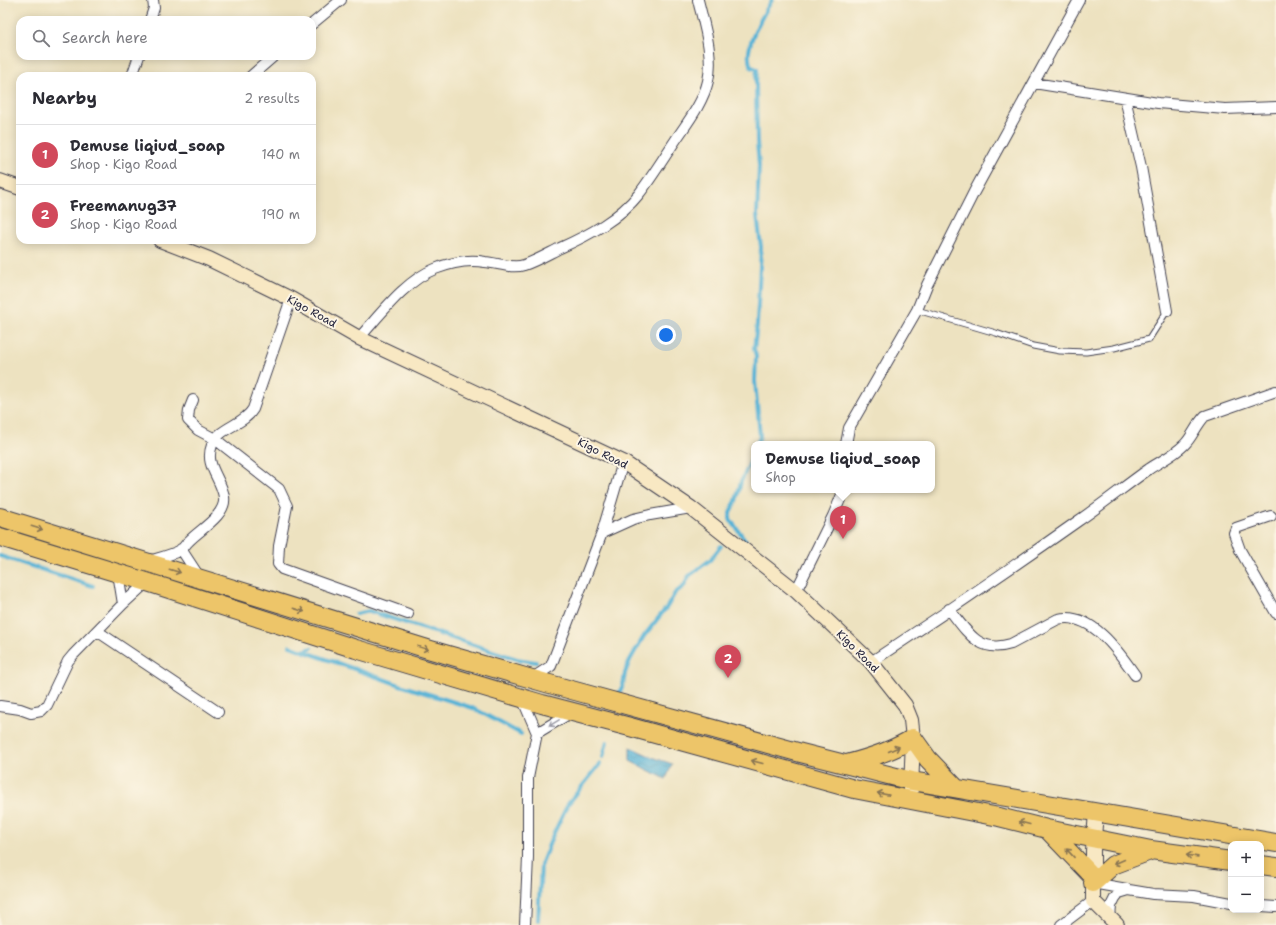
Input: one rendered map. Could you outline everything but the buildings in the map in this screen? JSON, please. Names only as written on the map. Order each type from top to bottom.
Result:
[{"type":"highway","points":[[0,517],[423,648],[793,751],[912,781],[1276,843]]},
{"type":"highway","points":[[0,537],[356,649],[522,698],[854,789],[999,817],[1047,829],[1151,850],[1228,861]]},
{"type":"highway","points":[[847,764],[894,749],[913,738],[928,759],[956,788]]},
{"type":"highway","points":[[1047,829],[1093,880],[1112,864],[1151,850]]},
{"type":"highway","points":[[1264,865],[1276,867]]},
{"type":"street","points":[[151,16],[154,8],[153,0]]},
{"type":"street","points":[[316,21],[341,0]]},
{"type":"street","points":[[359,338],[398,295],[423,275],[435,269],[456,262],[466,261],[484,261],[510,266],[524,265],[574,242],[604,225],[627,207],[639,194],[695,111],[708,81],[709,55],[698,0]]},
{"type":"street","points":[[846,441],[849,428],[917,310],[974,192],[1079,0]]},
{"type":"street","points":[[133,72],[138,60]]},
{"type":"street","points":[[255,72],[269,60]]},
{"type":"street","points":[[1034,83],[1158,103],[1224,109],[1276,108]]},
{"type":"street","points":[[1125,98],[1141,167],[1167,311]]},
{"type":"street","points":[[0,181],[16,187]]},
{"type":"street","name":"Kigo Road","points":[[170,244],[209,259],[291,299],[359,338],[623,462],[691,508],[796,591],[871,662],[905,705],[911,720],[913,738],[910,800]]},
{"type":"street","points":[[146,562],[181,549],[189,540],[218,515],[224,504],[224,498],[223,491],[209,459],[212,445],[215,439],[225,430],[248,416],[253,409],[291,299]]},
{"type":"street","points":[[871,662],[1023,560],[1179,450],[1186,444],[1199,421],[1205,416],[1276,391]]},
{"type":"street","points":[[193,400],[189,410],[188,420],[198,430],[215,439],[279,489],[287,506],[279,546],[278,564],[282,569],[408,614]]},
{"type":"street","points":[[531,679],[551,666],[602,533],[623,462]]},
{"type":"street","points":[[796,591],[843,493]]},
{"type":"street","points":[[602,533],[633,519],[691,508]]},
{"type":"street","points":[[1271,516],[1236,528],[1234,533],[1240,550],[1276,613]]},
{"type":"street","points":[[181,549],[200,579]]},
{"type":"street","points":[[118,573],[123,604]]},
{"type":"street","points":[[0,706],[20,709],[31,713],[41,711],[47,705],[68,661],[73,654],[147,582]]},
{"type":"street","points":[[949,609],[974,639],[988,646],[1011,644],[1058,619],[1065,617],[1075,619],[1094,629],[1103,636],[1118,651],[1135,675]]},
{"type":"street","points":[[97,631],[218,712]]},
{"type":"street","points":[[551,666],[559,687]]},
{"type":"street","points":[[522,698],[537,733],[528,778],[528,857],[525,925]]},
{"type":"street","points":[[537,733],[572,712]]},
{"type":"street","points":[[1096,812],[1093,902],[1113,922]]},
{"type":"street","points":[[1093,880],[1129,890],[1153,894],[1194,896],[1228,902]]},
{"type":"street","points":[[1113,922],[1111,906],[1115,898],[1119,893],[1129,890]]},
{"type":"street","points":[[1061,925],[1093,902]]},
{"type":"street","points":[[1264,906],[1276,907]]},
{"type":"lane","points":[[917,310],[996,333],[1033,346],[1060,351],[1086,352],[1114,348],[1149,339],[1167,311]]},
{"type":"water","points":[[630,747],[672,764],[666,779],[630,761]]},
{"type":"waterway","points":[[758,441],[760,436],[755,381],[756,356],[754,349],[757,324],[761,247],[757,215],[759,166],[757,142],[757,69],[751,67],[749,51],[754,33],[772,0]]},
{"type":"waterway","points":[[743,545],[746,541],[730,519],[730,512],[736,501],[741,482],[751,460]]},
{"type":"waterway","points":[[618,695],[623,685],[625,673],[630,660],[644,636],[667,607],[675,593],[684,586],[689,576],[710,560],[721,546]]},
{"type":"waterway","points":[[0,556],[93,586]]},
{"type":"waterway","points":[[356,614],[369,611],[517,659],[536,662]]},
{"type":"waterway","points":[[290,646],[303,651],[311,648]]},
{"type":"waterway","points":[[303,651],[400,685],[473,708],[521,734]]},
{"type":"waterway","points":[[603,757],[607,742]]},
{"type":"waterway","points":[[538,920],[541,865],[552,837],[568,804],[600,764]]},
{"type":"place","name":"Demuse liqiud_soap","points":[[843,539]]},
{"type":"place","name":"Freemanug37","points":[[728,678]]}]
